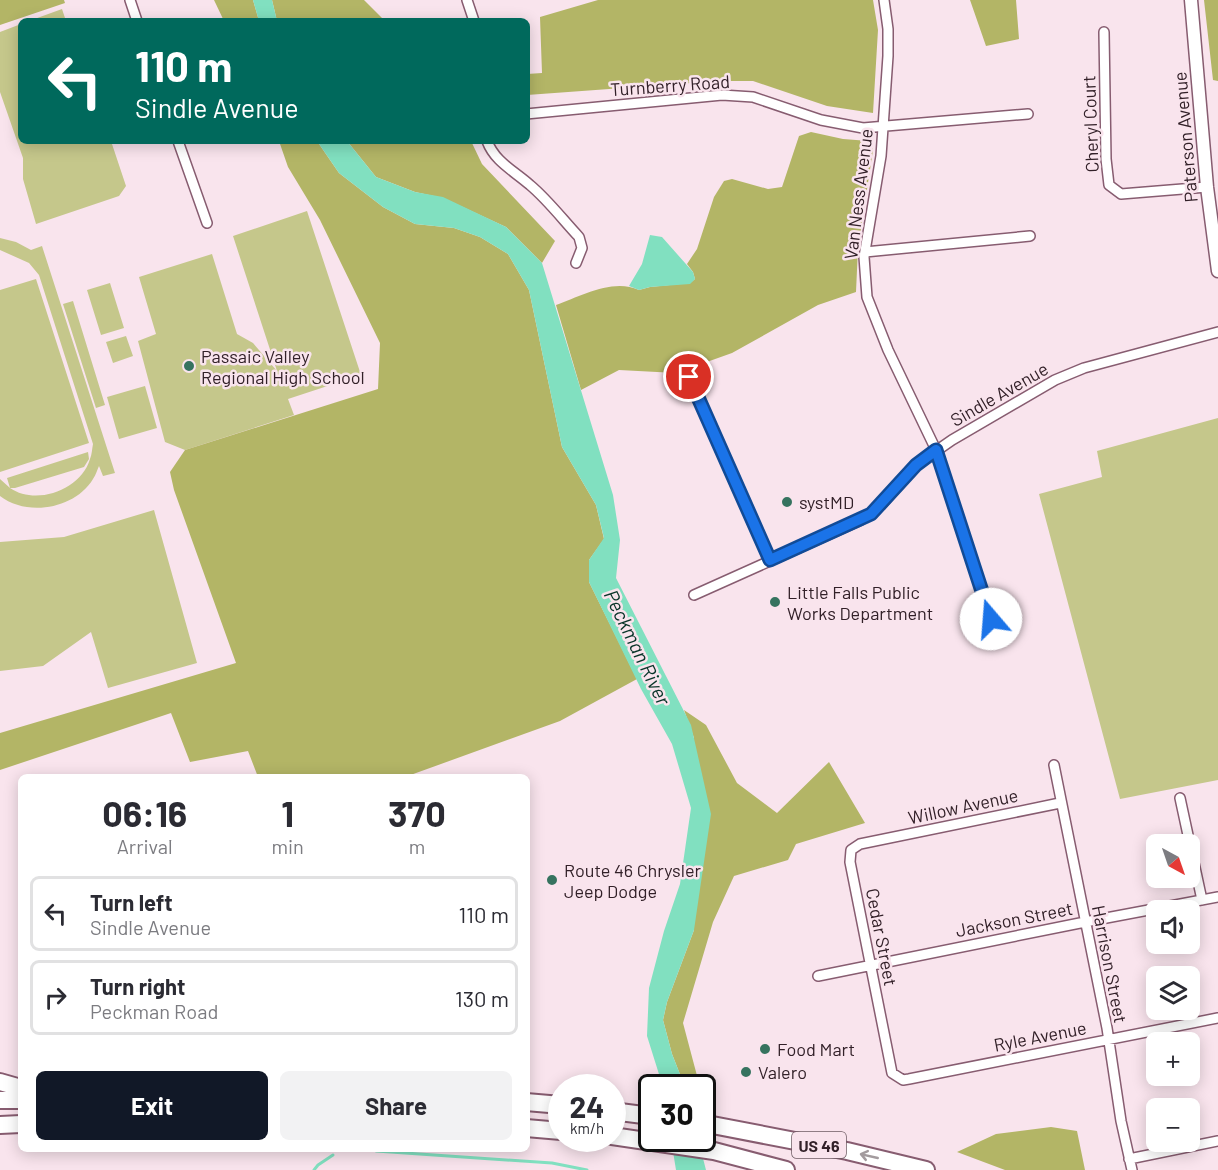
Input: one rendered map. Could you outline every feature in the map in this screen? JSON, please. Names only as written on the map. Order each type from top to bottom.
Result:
[{"type":"highway","points":[[0,1082],[18,1087]]},
{"type":"highway","points":[[0,1100],[18,1100]]},
{"type":"highway","points":[[530,1102],[548,1104]]},
{"type":"highway","points":[[0,1125],[18,1124]]},
{"type":"highway","name":"US 46","points":[[716,1125],[847,1151],[926,1170]]},
{"type":"highway","points":[[530,1128],[548,1130]]},
{"type":"highway","name":"US 46","points":[[626,1138],[714,1151],[786,1170]]},
{"type":"main road","name":"Paterson Avenue","points":[[1191,0],[1207,187],[1218,271]]},
{"type":"street","points":[[130,0],[136,18]]},
{"type":"street","points":[[467,0],[473,18]]},
{"type":"street","name":"Van Ness Avenue","points":[[884,0],[888,38],[883,127],[865,252],[867,297],[888,350],[936,450],[991,619]]},
{"type":"street","name":"Cheryl Court","points":[[1104,32],[1106,159],[1109,185],[1121,194],[1207,187]]},
{"type":"street","name":"Turnberry Road","points":[[530,114],[722,95],[753,97],[832,122],[863,128],[1028,114]]},
{"type":"street","points":[[179,144],[207,223]]},
{"type":"street","points":[[488,144],[501,163],[530,185],[579,237],[582,248],[576,263]]},
{"type":"street","points":[[865,252],[1030,236]]},
{"type":"street","name":"Sindle Avenue","points":[[694,595],[871,514],[916,465],[936,450],[1067,374],[1218,332]]},
{"type":"street","points":[[689,377],[770,560]]},
{"type":"street","name":"Harrison Street","points":[[1053,765],[1132,1170]]},
{"type":"street","points":[[1180,798],[1202,900]]},
{"type":"street","name":"Willow Avenue","points":[[872,842],[1060,803]]},
{"type":"street","name":"Cedar Street","points":[[872,842],[856,846],[851,850],[850,856],[887,1052]]},
{"type":"street","name":"Jackson Street","points":[[818,976],[1218,897]]},
{"type":"street","name":"Ryle Avenue","points":[[887,1052],[892,1073],[903,1080],[1218,1018]]},
{"type":"street","points":[[1129,1159],[1218,1141]]},
{"type":"shaded area","points":[[0,0],[64,0],[65,3],[0,25]]},
{"type":"shaded area","points":[[214,0],[253,0],[258,18],[223,18]]},
{"type":"shaded area","points":[[272,0],[364,0],[382,18],[276,18]]},
{"type":"shaded area","points":[[598,0],[873,0],[878,30],[873,113],[827,106],[753,81],[719,81],[530,95],[530,74],[542,73],[540,17]]},
{"type":"shaded area","points":[[970,0],[1016,0],[1019,39],[986,46]]},
{"type":"shaded area","points":[[1204,0],[1218,0],[1218,81],[1213,80]]},
{"type":"shaded area","points":[[62,9],[65,18],[37,18]]},
{"type":"shaded area","points":[[18,25],[18,144],[0,92],[0,32]]},
{"type":"shaded area","points":[[811,132],[843,139],[869,141],[873,150],[858,248],[856,292],[818,305],[732,353],[676,373],[619,370],[581,390],[556,305],[608,287],[619,286],[639,290],[690,283],[695,279],[687,264],[697,249],[714,197],[724,181],[732,179],[768,189],[782,187],[799,136]]},
{"type":"shaded area","points":[[18,144],[112,144],[126,186],[119,196],[36,224],[23,179],[23,158]]},
{"type":"shaded area","points":[[280,144],[319,144],[339,173],[383,207],[415,224],[454,228],[480,237],[508,254],[529,290],[562,447],[596,505],[604,539],[589,560],[589,582],[637,679],[560,721],[413,774],[257,774],[248,751],[190,762],[171,713],[0,770],[0,733],[236,663],[174,490],[170,472],[185,450],[378,389],[380,343],[320,220],[288,167]]},
{"type":"shaded area","points":[[349,144],[472,144],[482,164],[555,241],[542,263],[506,227],[443,198],[415,192],[376,177]]},
{"type":"shaded area","points":[[307,211],[361,375],[288,399],[294,415],[185,450],[165,442],[138,341],[156,334],[139,277],[212,254],[237,334],[253,343],[277,371],[233,236]]},
{"type":"shaded area","points":[[0,238],[16,242],[31,250],[42,246],[115,473],[103,476],[99,466],[85,489],[75,497],[50,507],[37,508],[11,503],[0,496],[0,479],[10,488],[21,493],[44,495],[56,492],[68,487],[85,470],[91,457],[93,444],[39,275],[29,263],[0,250]]},
{"type":"shaded area","points":[[36,279],[89,443],[0,472],[0,290]]},
{"type":"shaded area","points":[[110,283],[124,328],[101,335],[87,290]]},
{"type":"shaded area","points":[[73,301],[105,405],[96,408],[63,304]]},
{"type":"shaded area","points":[[126,336],[133,356],[113,363],[106,342]]},
{"type":"shaded area","points":[[145,386],[157,428],[119,439],[107,397]]},
{"type":"shaded area","points":[[1218,418],[1218,780],[1120,799],[1039,494],[1102,477],[1097,451]]},
{"type":"shaded area","points":[[88,452],[89,459],[84,467],[10,488],[7,478]]},
{"type":"shaded area","points":[[154,510],[197,663],[108,688],[91,632],[43,666],[0,671],[0,542],[64,537]]},
{"type":"shaded area","points":[[684,710],[706,725],[737,783],[777,813],[829,762],[865,823],[796,844],[788,860],[734,876],[713,922],[683,1023],[697,1074],[680,1074],[663,1020],[667,1002],[694,930],[694,738]]},
{"type":"shaded area","points":[[1051,1127],[1077,1131],[1085,1170],[1005,1170],[957,1152],[996,1134]]},
{"type":"water","points":[[253,0],[272,0],[276,18],[258,18]]},
{"type":"water","name":"Peckman River","points":[[319,144],[349,144],[376,177],[415,192],[443,197],[506,227],[542,263],[613,495],[620,540],[616,578],[691,725],[711,814],[694,930],[667,1002],[663,1020],[680,1074],[659,1074],[647,1036],[649,988],[664,931],[680,884],[691,808],[672,744],[641,689],[589,582],[589,560],[604,538],[596,505],[562,447],[529,290],[508,254],[480,237],[454,228],[415,224],[383,207],[339,173]]},
{"type":"water","points":[[650,235],[662,237],[693,272],[695,279],[690,284],[639,290],[629,286],[642,264]]},
{"type":"water","points":[[673,1152],[701,1152],[706,1170],[676,1170]]},
{"type":"waterway","points":[[391,1152],[552,1163],[587,1170]]},
{"type":"waterway","points":[[314,1170],[333,1155]]},
{"type":"place","name":"Passaic Valley Regional High School","points":[[189,366]]},
{"type":"place","name":"systMD","points":[[787,502]]},
{"type":"place","name":"Little Falls Public Works Department","points":[[775,602]]},
{"type":"place","name":"Route 46 Chrysler Jeep Dodge","points":[[552,880]]},
{"type":"place","name":"Food Mart","points":[[765,1049]]},
{"type":"place","name":"Valero","points":[[746,1072]]},
{"type":"route","points":[[689,377],[770,560],[871,514],[916,465],[936,450],[991,619]]}]
